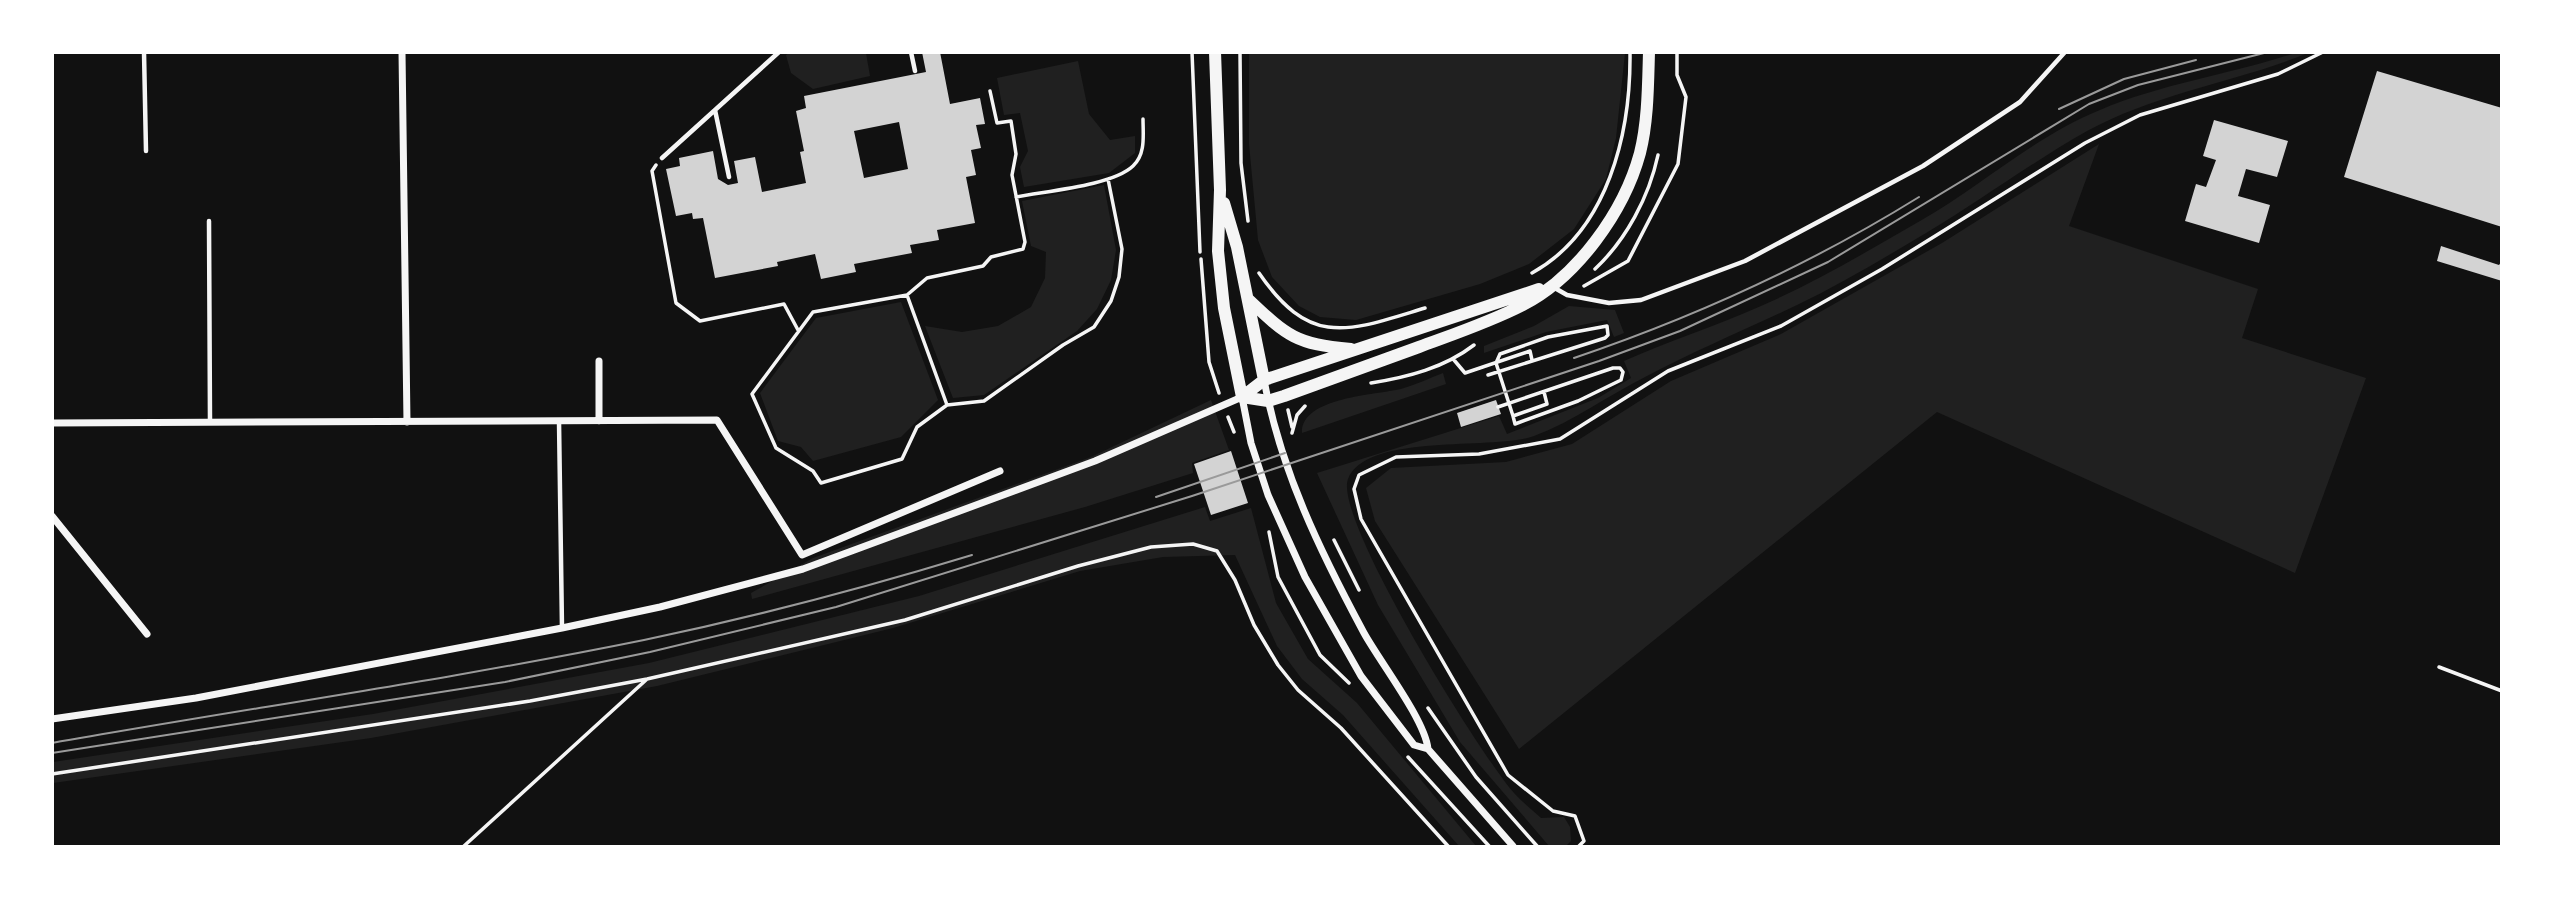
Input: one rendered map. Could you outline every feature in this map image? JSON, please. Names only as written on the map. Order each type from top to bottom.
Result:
[{"type":"street","points":[[402,52],[407,422]]},
{"type":"street","points":[[1215,52],[1220,190],[1218,251],[1224,308],[1251,443],[1268,495],[1305,577],[1361,676],[1413,745],[1428,749],[1513,846]]},
{"type":"street","points":[[1241,397],[1268,401],[1490,321],[1526,304],[1576,263],[1609,226],[1628,188],[1640,152],[1645,122],[1649,52]]},
{"type":"street","points":[[1220,190],[1248,299],[1276,436],[1292,485],[1380,663],[1427,734],[1428,749]]},
{"type":"street","points":[[52,719],[196,698],[562,628],[660,607],[803,569],[1095,461],[1241,397],[1264,380],[1549,285]]},
{"type":"street","points":[[1248,299],[1287,335],[1311,345],[1359,349]]},
{"type":"street","points":[[599,360],[599,421]]},
{"type":"street","points":[[52,423],[717,420],[802,555],[1000,471]]},
{"type":"street","points":[[52,516],[147,634]]},
{"type":"lane","points":[[144,52],[146,151]]},
{"type":"lane","points":[[662,158],[779,52]]},
{"type":"lane","points":[[911,52],[915,71]]},
{"type":"lane","points":[[1549,285],[1567,295],[1609,303],[1641,300],[1745,261],[1923,166],[2020,103],[2065,52]]},
{"type":"lane","points":[[715,110],[729,177]]},
{"type":"lane","points":[[209,221],[210,423]]},
{"type":"lane","points":[[559,421],[562,628]]},
{"type":"path","points":[[1192,52],[1197,210],[1209,362],[1238,443]]},
{"type":"path","points":[[1240,52],[1241,163],[1249,231]]},
{"type":"path","points":[[1528,275],[1560,253],[1588,220],[1608,185],[1622,142],[1630,52]]},
{"type":"path","points":[[1567,295],[1628,261],[1678,164],[1686,97],[1677,75],[1677,52]]},
{"type":"path","points":[[1579,846],[1584,841],[1575,816],[1553,811],[1508,775],[1361,519],[1354,489],[1359,475],[1396,457],[1479,454],[1560,439],[1668,371],[1781,326],[1882,269],[2096,137],[2140,115],[2278,74],[2323,52]]},
{"type":"path","points":[[990,90],[997,123],[1011,121],[1016,154],[1012,175],[1025,242],[1023,249],[991,257],[983,267],[927,278],[907,295],[813,312],[752,394],[776,448],[813,471],[821,483],[902,459],[917,428],[947,405],[984,401],[1063,345],[1094,327],[1111,300],[1122,249],[1108,179]]},
{"type":"path","points":[[1016,197],[1108,179],[1133,166],[1143,149],[1143,119]]},
{"type":"path","points":[[662,158],[652,171],[676,303],[700,321],[784,304],[798,330]]},
{"type":"path","points":[[1256,268],[1275,297],[1297,318],[1325,328],[1357,328],[1433,305]]},
{"type":"path","points":[[907,295],[947,405]]},
{"type":"path","points":[[1488,375],[1532,360],[1605,338],[1608,335],[1606,326],[1548,337],[1500,354],[1496,363],[1513,416],[1515,424],[1578,401],[1621,380],[1623,372],[1620,368],[1613,368],[1544,392],[1499,407]]},
{"type":"path","points":[[1454,360],[1465,373],[1530,351],[1532,360]]},
{"type":"path","points":[[1513,416],[1547,404],[1544,392]]},
{"type":"path","points":[[1328,528],[1362,597]]},
{"type":"path","points":[[52,774],[530,701],[648,679],[905,620],[1078,566],[1151,547],[1194,544],[1217,551],[1236,580],[1254,625],[1298,690],[1341,728],[1448,846]]},
{"type":"path","points":[[2439,667],[2501,691]]},
{"type":"path","points":[[464,846],[648,679]]},
{"type":"path","points":[[1427,707],[1476,777],[1537,846]]},
{"type":"shaded area","points":[[2298,52],[2308,53],[2169,97],[2087,131],[1946,221],[1846,280],[1664,367],[1549,430],[1515,440],[1404,449],[1379,455],[1360,464],[1348,479],[1349,502],[1385,586],[1443,688],[1514,793],[1541,818],[1564,817],[1570,827],[1571,841],[1566,846],[1549,846],[1460,742],[1378,605],[1317,473],[1499,416],[1507,434],[1598,398],[1631,378],[1624,361],[1744,313],[1822,276],[1942,208],[2030,148],[2076,121],[2148,93]]},
{"type":"shaded area","points":[[866,53],[870,76],[813,89],[791,73],[786,55]]},
{"type":"shaded area","points":[[1249,53],[1625,53],[1616,138],[1606,179],[1574,229],[1529,264],[1480,284],[1356,320],[1320,317],[1299,306],[1272,277],[1258,240],[1249,144]]},
{"type":"shaded area","points":[[1078,61],[1089,114],[1110,140],[1135,136],[1135,153],[1109,173],[1024,187],[1020,167],[1028,151],[1020,113],[1004,115],[997,78]]},
{"type":"shaded area","points":[[2099,144],[2069,226],[2258,289],[2242,338],[2366,378],[2295,573],[1937,412],[1519,749],[1375,521],[1366,488],[1391,468],[1506,462],[1572,444],[1671,381],[1781,334],[1942,243]]},
{"type":"shaded area","points":[[1104,185],[1116,250],[1111,280],[1097,309],[1077,331],[984,395],[953,398],[925,326],[962,332],[998,326],[1031,307],[1045,278],[1046,252],[1031,246],[1022,201]]},
{"type":"shaded area","points":[[901,302],[938,400],[901,437],[813,461],[801,447],[778,441],[760,393],[816,318]]},
{"type":"shaded area","points":[[1569,306],[1615,310],[1624,333],[1614,337],[1607,320],[1546,332],[1484,353],[1484,346],[1534,326]]},
{"type":"shaded area","points":[[1443,373],[1446,384],[1302,433],[1305,421],[1326,405],[1358,396],[1401,389]]},
{"type":"shaded area","points":[[1211,400],[1229,450],[1192,463],[1193,473],[1085,507],[752,599],[751,593],[813,558],[1091,457]]},
{"type":"shaded area","points":[[1205,507],[1210,521],[1251,508],[1276,603],[1308,659],[1357,703],[1476,846],[1459,846],[1343,715],[1302,679],[1277,646],[1235,555],[1163,557],[1080,571],[893,628],[657,686],[371,738],[53,783],[53,762],[373,714],[649,663],[919,596]]},
{"type":"building","points":[[922,52],[940,52],[950,104],[980,98],[985,124],[976,125],[981,148],[971,150],[976,175],[966,177],[975,223],[937,230],[939,240],[910,245],[912,253],[854,264],[856,272],[821,279],[815,254],[777,262],[778,266],[715,278],[703,218],[693,219],[692,213],[676,216],[666,169],[680,166],[679,158],[713,151],[718,179],[728,185],[738,183],[734,161],[755,157],[762,192],[806,183],[800,152],[804,151],[796,111],[806,108],[804,96],[926,72]],"holes":[[[899,122],[908,169],[864,178],[854,131]]]},
{"type":"building","points":[[2377,71],[2502,108],[2502,227],[2344,177]]},
{"type":"building","points":[[2214,120],[2288,141],[2277,177],[2246,169],[2238,196],[2270,205],[2259,243],[2185,221],[2196,184],[2206,187],[2216,160],[2203,156]]},
{"type":"building","points":[[2441,246],[2499,265],[2502,261],[2502,281],[2437,261]]},
{"type":"building","points":[[1496,400],[1501,414],[1461,427],[1457,413]]},
{"type":"building","points":[[1231,451],[1248,503],[1211,515],[1194,464]]},
{"type":"tram line","points":[[52,753],[505,682],[650,652],[836,607],[1192,496],[1599,361],[1680,331],[1828,262],[2089,104],[2138,85],[2268,52]]},
{"type":"tram line","points":[[2059,109],[2124,79],[2196,60]]},
{"type":"tram line","points":[[1574,358],[1708,307],[1794,267],[1919,197]]},
{"type":"tram line","points":[[1156,497],[1285,453]]},
{"type":"tram line","points":[[52,743],[422,681],[644,640],[809,601],[972,555]]}]
